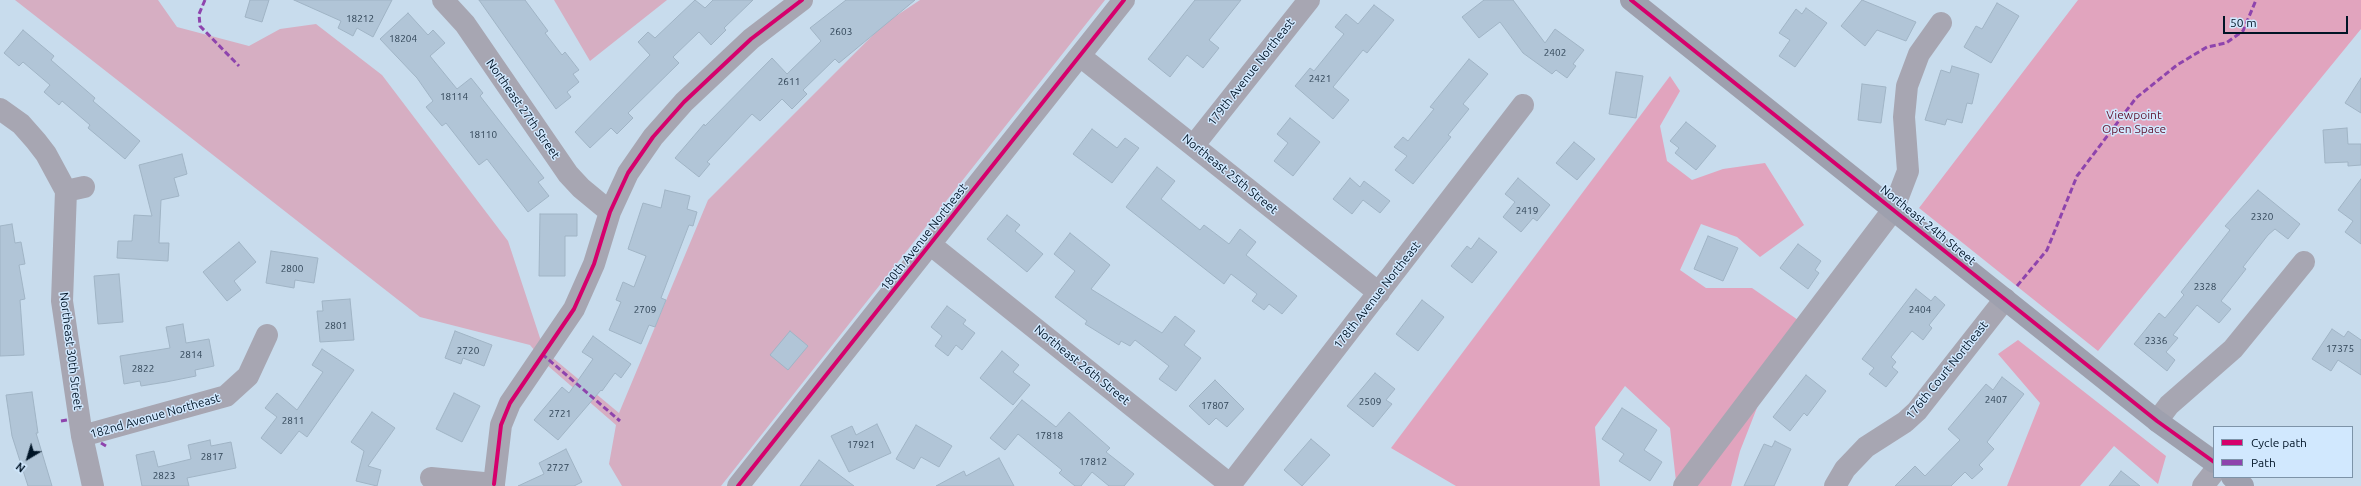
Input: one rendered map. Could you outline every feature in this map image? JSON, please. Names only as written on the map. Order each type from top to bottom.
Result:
[{"type":"main road","name":"Northeast 24th Street","points":[[1631,0],[2157,421],[2213,461]]},
{"type":"main road","points":[[2233,478],[2243,486]]},
{"type":"street","name":"Northeast 27th Street","points":[[443,0],[464,24],[568,174],[580,188],[610,212]]},
{"type":"street","points":[[431,478],[494,485],[501,425],[510,403],[574,309],[594,264],[610,212],[628,173],[653,137],[684,102],[751,38],[802,0]]},
{"type":"street","name":"180th Avenue Northeast","points":[[738,486],[931,245],[1124,0]]},
{"type":"street","name":"179th Avenue Northeast","points":[[1194,145],[1309,0]]},
{"type":"street","points":[[1684,486],[1893,210],[1908,171],[1904,117],[1907,86],[1918,54],[1941,23]]},
{"type":"street","name":"Northeast 25th Street","points":[[1080,56],[1379,293]]},
{"type":"street","name":"178th Avenue Northeast","points":[[1232,485],[1523,106]]},
{"type":"street","name":"Northeast 30th Street","points":[[0,109],[21,124],[36,140],[75,189],[62,301],[82,436],[93,486]]},
{"type":"street","name":"Northeast 26th Street","points":[[931,245],[1232,485]]},
{"type":"street","points":[[2157,421],[2169,405],[2234,349],[2304,262]]},
{"type":"street","name":"176th Court Northeast","points":[[1835,486],[1845,469],[1866,447],[1905,422],[1917,411],[2005,299]]},
{"type":"street","name":"182nd Avenue Northeast","points":[[82,436],[226,396],[248,376],[267,335]]},
{"type":"street","points":[[2203,486],[2213,473]]},
{"type":"shaded area","points":[[15,0],[158,0],[177,27],[249,46],[280,29],[316,24],[382,75],[508,241],[540,338],[553,358],[619,413],[708,200],[884,24],[920,0],[1105,0],[721,486],[622,486],[609,464],[616,425],[547,365],[530,345],[420,317]]},
{"type":"shaded area","points":[[554,0],[667,0],[590,61]]},
{"type":"green space","name":"Viewpoint Open Space","points":[[2078,0],[2361,0],[2361,29],[2098,351],[1919,208]]},
{"type":"green space","points":[[1670,76],[1680,91],[1660,126],[1667,161],[1692,180],[1723,169],[1765,163],[1804,225],[1760,257],[1737,237],[1701,224],[1680,270],[1706,288],[1752,288],[1798,320],[1676,481],[1670,428],[1625,386],[1595,427],[1600,486],[1456,486],[1391,448]]},
{"type":"green space","points":[[2018,340],[2166,456],[2158,484],[2114,446],[2080,486],[2007,486],[2040,403],[1998,354]]},
{"type":"green space","points":[[1762,395],[1740,451],[1731,486],[1696,486]]},
{"type":"building","points":[[250,0],[269,0],[262,22],[245,17]]},
{"type":"building","points":[[294,0],[392,0],[373,37],[357,28],[353,36],[338,28],[341,21]]},
{"type":"building","points":[[479,0],[525,0],[548,31],[545,33],[562,55],[565,52],[579,70],[573,74],[579,82],[567,92],[571,97],[556,109]]},
{"type":"building","points":[[695,0],[705,8],[713,0],[753,0],[724,28],[726,30],[711,45],[699,32],[673,57],[679,63],[628,113],[633,118],[617,134],[611,128],[590,148],[575,132],[650,55],[638,42],[648,32],[655,38]]},
{"type":"building","points":[[846,0],[915,0],[839,63],[835,59],[803,90],[807,94],[792,109],[782,99],[760,121],[752,114],[707,162],[710,164],[699,177],[675,158],[704,124],[705,126],[772,58],[787,74],[821,41],[810,28]]},
{"type":"building","points":[[1195,0],[1241,0],[1209,40],[1219,48],[1203,68],[1187,55],[1170,77],[1148,59]]},
{"type":"building","points":[[1484,0],[1513,0],[1545,43],[1555,29],[1584,50],[1573,64],[1576,66],[1567,78],[1556,70],[1552,74],[1523,53],[1500,22],[1479,38],[1462,17]]},
{"type":"building","points":[[1862,0],[1916,22],[1906,41],[1877,30],[1865,46],[1841,26]]},
{"type":"building","points":[[1997,3],[2019,16],[1991,63],[1964,47],[1976,26],[1982,29]]},
{"type":"building","points":[[1374,5],[1394,20],[1367,53],[1363,50],[1333,87],[1349,100],[1333,119],[1295,86],[1310,68],[1314,71],[1344,34],[1335,27],[1346,14],[1358,24]]},
{"type":"building","points":[[1806,8],[1827,23],[1795,67],[1779,56],[1790,40],[1779,33],[1796,9],[1802,14]]},
{"type":"building","points":[[408,13],[428,35],[433,30],[445,43],[430,56],[457,89],[471,78],[483,93],[480,96],[544,178],[538,182],[549,196],[528,212],[487,159],[479,165],[446,123],[442,126],[426,107],[433,101],[417,78],[380,39]]},
{"type":"building","points":[[23,30],[54,56],[51,60],[95,98],[93,101],[140,141],[125,159],[88,128],[90,125],[62,101],[59,105],[44,92],[50,85],[23,62],[19,66],[4,53]]},
{"type":"building","points":[[1469,59],[1488,74],[1463,104],[1469,109],[1448,135],[1451,137],[1413,184],[1395,170],[1407,156],[1394,147],[1403,137],[1408,141],[1434,109],[1430,107]]},
{"type":"building","points":[[1952,66],[1979,74],[1972,104],[1967,103],[1962,123],[1947,119],[1945,125],[1925,120],[1941,70],[1950,73]]},
{"type":"building","points":[[1616,72],[1643,76],[1636,118],[1609,114]]},
{"type":"building","points":[[2361,78],[2361,113],[2345,103]]},
{"type":"building","points":[[1862,84],[1886,87],[1881,123],[1858,120]]},
{"type":"building","points":[[1290,118],[1320,142],[1293,176],[1274,161],[1288,143],[1277,134]]},
{"type":"building","points":[[1686,122],[1716,146],[1696,170],[1675,153],[1679,148],[1670,141]]},
{"type":"building","points":[[2347,128],[2348,144],[2361,144],[2361,165],[2348,166],[2348,162],[2325,163],[2323,130]]},
{"type":"building","points":[[1092,129],[1117,148],[1125,138],[1139,148],[1112,183],[1073,154]]},
{"type":"building","points":[[1574,142],[1595,159],[1577,180],[1556,163]]},
{"type":"building","points":[[182,154],[187,174],[174,178],[179,196],[161,200],[159,243],[169,243],[168,261],[117,258],[118,241],[132,241],[134,215],[152,216],[139,165]]},
{"type":"building","points":[[1157,167],[1175,181],[1161,199],[1200,230],[1204,225],[1229,244],[1240,229],[1256,242],[1246,255],[1297,296],[1282,314],[1269,304],[1264,310],[1252,301],[1257,294],[1231,274],[1224,284],[1126,207]]},
{"type":"building","points":[[1350,178],[1360,187],[1364,181],[1390,201],[1380,213],[1363,200],[1352,214],[1333,199]]},
{"type":"building","points":[[1518,178],[1550,205],[1537,221],[1533,218],[1521,232],[1503,217],[1515,202],[1505,194]]},
{"type":"building","points":[[2361,179],[2361,244],[2345,232],[2353,221],[2338,210]]},
{"type":"building","points":[[665,190],[690,196],[687,209],[697,212],[693,226],[689,225],[661,298],[666,300],[655,327],[649,325],[641,344],[609,330],[621,302],[616,300],[623,282],[634,287],[646,256],[628,249],[643,203],[661,208]]},
{"type":"building","points":[[2258,190],[2300,224],[2288,239],[2275,229],[2268,235],[2243,267],[2246,269],[2221,301],[2231,309],[2219,323],[2197,305],[2173,335],[2178,338],[2166,352],[2175,360],[2167,371],[2134,344],[2159,313],[2165,318],[2184,295],[2181,292],[2230,230],[2225,226]]},
{"type":"building","points":[[540,214],[577,214],[577,236],[565,236],[565,276],[539,276]]},
{"type":"building","points":[[1007,215],[1020,225],[1015,231],[1043,254],[1027,272],[987,239]]},
{"type":"building","points":[[12,224],[15,243],[21,242],[25,264],[19,265],[25,299],[20,300],[24,355],[0,356],[0,226]]},
{"type":"building","points":[[1070,233],[1110,265],[1091,289],[1162,333],[1175,316],[1195,331],[1184,345],[1201,358],[1176,391],[1159,379],[1169,366],[1135,340],[1130,346],[1121,341],[1119,345],[1085,324],[1087,321],[1055,297],[1075,271],[1054,254]]},
{"type":"building","points":[[1708,236],[1738,248],[1723,281],[1694,269]]},
{"type":"building","points":[[1479,238],[1497,252],[1472,283],[1451,266],[1467,246],[1471,249]]},
{"type":"building","points":[[239,242],[256,262],[234,281],[241,290],[227,301],[203,272]]},
{"type":"building","points":[[1798,244],[1821,261],[1815,270],[1819,273],[1808,289],[1780,268]]},
{"type":"building","points":[[271,251],[318,258],[314,283],[295,280],[294,288],[266,283]]},
{"type":"building","points":[[119,274],[123,322],[98,324],[94,276]]},
{"type":"building","points":[[1916,289],[1931,301],[1935,296],[1945,305],[1929,325],[1932,328],[1923,340],[1912,331],[1891,357],[1896,362],[1892,367],[1898,372],[1886,387],[1869,374],[1874,368],[1862,359]]},
{"type":"building","points":[[350,299],[354,340],[320,342],[317,311],[323,311],[322,301]]},
{"type":"building","points":[[1422,300],[1444,317],[1418,351],[1396,334]]},
{"type":"building","points":[[947,306],[966,320],[963,324],[975,333],[962,350],[956,345],[948,356],[935,346],[942,336],[931,327]]},
{"type":"building","points":[[183,324],[186,343],[209,339],[214,366],[195,370],[196,376],[166,382],[141,386],[140,381],[124,384],[120,356],[170,348],[166,327]]},
{"type":"building","points":[[2332,329],[2344,337],[2348,331],[2361,340],[2361,375],[2338,360],[2331,371],[2312,359]]},
{"type":"building","points":[[455,331],[492,345],[484,366],[463,358],[461,364],[445,358]]},
{"type":"building","points":[[790,331],[808,346],[788,370],[770,355]]},
{"type":"building","points":[[593,336],[631,364],[621,378],[615,373],[602,391],[601,390],[558,440],[534,420],[562,387],[569,393],[593,359],[582,352]]},
{"type":"building","points":[[322,349],[354,370],[307,437],[299,431],[281,454],[261,438],[277,417],[265,408],[277,393],[297,410],[323,372],[312,365]]},
{"type":"building","points":[[1002,351],[1019,365],[1013,372],[1030,385],[1013,405],[980,378]]},
{"type":"building","points":[[1375,373],[1395,389],[1386,400],[1392,404],[1373,427],[1347,406]]},
{"type":"building","points":[[1806,375],[1826,391],[1807,416],[1804,413],[1790,431],[1773,417]]},
{"type":"building","points":[[2002,377],[2024,394],[1987,442],[1994,449],[1979,465],[1983,469],[1972,479],[1965,472],[1951,486],[1895,486],[1915,466],[1925,476],[1960,440],[1948,429],[1986,384],[1993,390]]},
{"type":"building","points":[[1215,380],[1244,409],[1227,427],[1216,418],[1209,425],[1189,406]]},
{"type":"building","points":[[32,392],[38,433],[36,433],[52,486],[28,486],[12,436],[6,395]]},
{"type":"building","points":[[454,393],[480,406],[462,442],[436,429]]},
{"type":"building","points":[[1022,400],[1056,427],[1069,412],[1110,448],[1106,452],[1134,474],[1124,486],[1109,486],[1092,472],[1081,486],[1075,486],[1059,473],[1062,470],[1018,434],[1005,450],[990,438]]},
{"type":"building","points":[[1622,408],[1657,430],[1644,450],[1662,462],[1650,481],[1619,461],[1624,454],[1602,439]]},
{"type":"building","points":[[372,412],[395,428],[368,466],[381,470],[377,486],[356,481],[364,451],[351,442]]},
{"type":"building","points":[[877,424],[891,453],[849,472],[831,436],[852,426],[856,435]]},
{"type":"building","points":[[916,425],[952,446],[939,467],[921,457],[914,469],[896,459]]},
{"type":"building","points":[[1311,439],[1330,455],[1302,486],[1284,470]]},
{"type":"building","points":[[210,440],[211,446],[231,442],[236,468],[187,478],[189,486],[142,486],[136,455],[154,451],[158,467],[191,459],[188,445]]},
{"type":"building","points":[[1775,441],[1791,449],[1774,486],[1744,486],[1764,444],[1772,447]]},
{"type":"building","points":[[566,449],[582,482],[574,486],[518,486],[544,474],[539,463]]},
{"type":"building","points":[[999,458],[1014,486],[936,486],[964,471],[966,476]]},
{"type":"building","points":[[819,460],[854,486],[800,486]]},
{"type":"building","points":[[2121,471],[2140,486],[2109,486]]},
{"type":"marked path","points":[[205,0],[199,14],[200,26],[239,66]]},
{"type":"marked path","points":[[2017,286],[2047,250],[2077,176],[2136,98],[2177,65],[2207,47],[2226,43],[2243,31],[2256,0]]},
{"type":"marked path","points":[[542,354],[620,421]]},
{"type":"marked path","points":[[61,421],[67,420]]},
{"type":"marked path","points":[[101,443],[106,446]]},
{"type":"cycle path","points":[[494,484],[501,425],[510,403],[574,309],[594,264],[610,212],[628,173],[653,137],[684,102],[751,39],[802,0]]},
{"type":"cycle path","points":[[738,486],[1124,0]]},
{"type":"cycle path","points":[[1631,0],[2157,421],[2213,461]]}]
